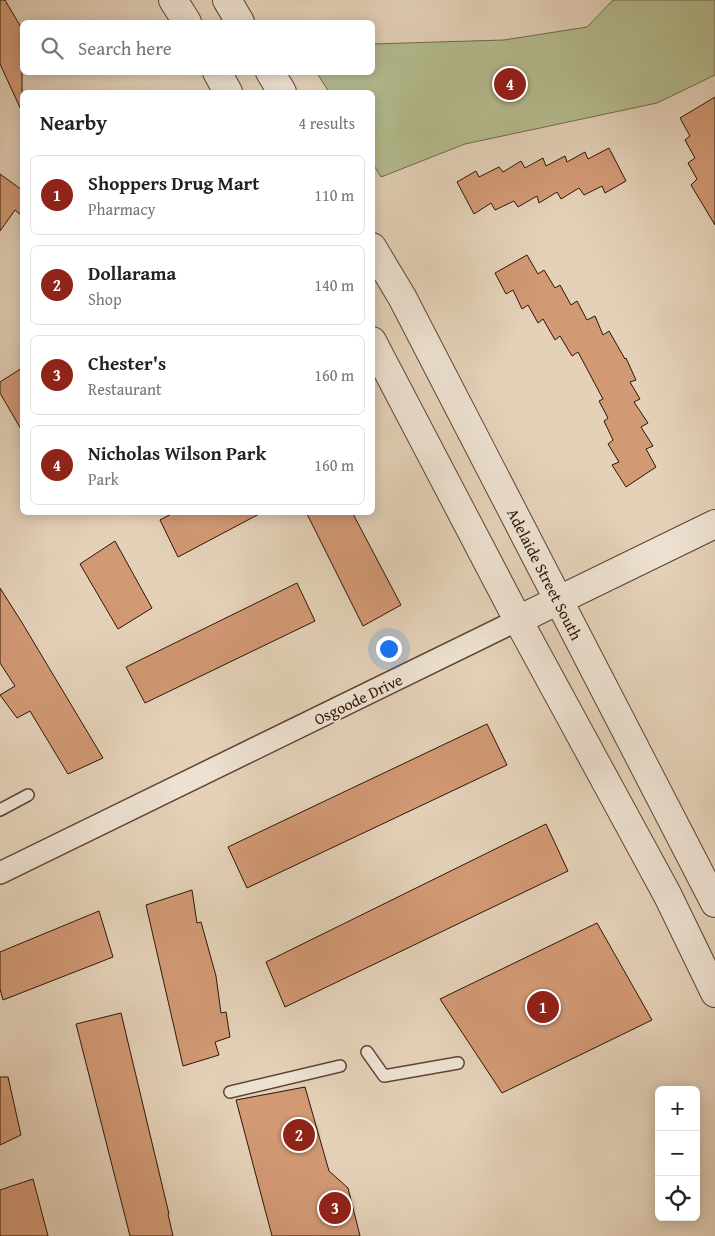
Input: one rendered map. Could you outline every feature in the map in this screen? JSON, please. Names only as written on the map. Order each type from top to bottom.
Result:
[{"type":"street","points":[[173,0],[186,20]]},
{"type":"street","points":[[226,0],[239,20]]},
{"type":"street","points":[[218,75],[227,90]]},
{"type":"street","points":[[272,75],[281,90]]},
{"type":"street","name":"Adelaide Street South","points":[[375,252],[402,297],[715,903]]},
{"type":"street","points":[[375,347],[518,620],[666,894],[715,994]]},
{"type":"street","name":"Osgoode Drive","points":[[0,873],[715,524]]},
{"type":"lane","points":[[0,810],[28,795]]},
{"type":"lane","points":[[367,1052],[384,1076],[458,1063]]},
{"type":"lane","points":[[230,1092],[340,1066]]},
{"type":"green space","points":[[613,0],[715,0],[715,75],[657,103],[465,144],[381,177],[375,167],[375,90],[328,90],[318,75],[375,75],[375,44],[504,40],[587,27]]},
{"type":"building","points":[[0,0],[5,0],[20,26],[20,75],[22,75],[22,90],[20,90],[20,108],[0,64]]},
{"type":"building","points":[[715,97],[715,225],[691,185],[697,179],[688,163],[695,158],[685,140],[690,136],[680,118]]},
{"type":"building","points":[[609,148],[626,181],[605,193],[602,186],[584,195],[579,188],[561,199],[557,192],[539,203],[537,196],[518,207],[514,201],[495,210],[491,203],[474,214],[457,182],[476,171],[479,177],[499,167],[503,172],[521,161],[525,168],[543,158],[546,166],[565,156],[567,162],[585,152],[588,159]]},
{"type":"building","points":[[0,174],[20,189],[20,214],[15,210],[0,231]]},
{"type":"building","points":[[527,255],[538,274],[544,270],[555,288],[560,285],[571,305],[577,301],[587,320],[595,316],[603,335],[609,331],[626,358],[636,380],[630,382],[640,399],[634,402],[648,423],[641,427],[653,446],[646,449],[656,467],[626,487],[612,465],[619,462],[608,444],[613,440],[604,421],[608,418],[599,401],[603,399],[578,352],[572,356],[560,336],[555,340],[543,319],[538,323],[528,305],[522,309],[513,290],[506,294],[495,273]]},
{"type":"building","points":[[20,369],[20,428],[0,393],[0,382]]},
{"type":"building","points":[[169,515],[257,515],[178,557],[160,520]]},
{"type":"building","points":[[308,515],[354,515],[401,605],[363,626]]},
{"type":"building","points":[[115,541],[152,608],[118,629],[80,564]]},
{"type":"building","points":[[297,583],[315,621],[145,703],[126,667]]},
{"type":"building","points":[[0,588],[103,758],[68,774],[30,711],[17,718],[0,695],[15,686],[0,663]]},
{"type":"building","points":[[487,724],[507,765],[247,888],[228,847]]},
{"type":"building","points":[[546,824],[568,871],[285,1007],[266,962]]},
{"type":"building","points":[[192,890],[197,923],[201,922],[216,976],[221,1013],[226,1012],[230,1037],[215,1042],[219,1055],[183,1066],[146,905]]},
{"type":"building","points":[[99,911],[113,957],[3,1000],[0,989],[0,952]]},
{"type":"building","points":[[597,923],[652,1020],[502,1093],[440,999]]},
{"type":"building","points":[[121,1013],[173,1236],[130,1236],[76,1024]]},
{"type":"building","points":[[0,1077],[8,1077],[21,1135],[0,1145]]},
{"type":"building","points":[[305,1087],[329,1171],[348,1188],[360,1236],[272,1236],[236,1100]]},
{"type":"building","points":[[33,1179],[48,1236],[0,1236],[0,1190]]},
{"type":"place","name":"Nicholas Wilson Park","points":[[510,84]]},
{"type":"place","name":"Shoppers Drug Mart","points":[[543,1007]]},
{"type":"place","name":"Dollarama","points":[[299,1135]]},
{"type":"place","name":"Chester's","points":[[335,1208]]}]
